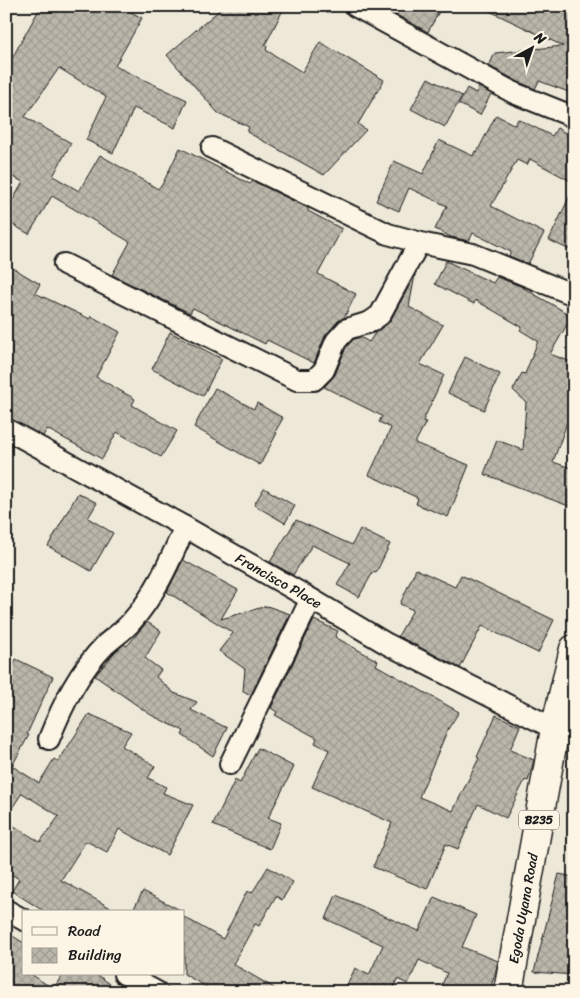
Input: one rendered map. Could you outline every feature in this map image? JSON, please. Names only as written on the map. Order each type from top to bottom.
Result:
[{"type":"main road","name":"Egoda Uyana Road","points":[[508,992],[555,729],[574,649]]},
{"type":"street","points":[[354,6],[514,93],[574,117]]},
{"type":"street","points":[[212,148],[388,234],[473,254],[574,295]]},
{"type":"street","points":[[64,264],[297,380],[314,380],[324,370],[336,341],[347,329],[370,322],[380,315],[419,242]]},
{"type":"street","name":"Francisco Place","points":[[6,429],[311,598],[387,644],[555,729]]},
{"type":"street","points":[[49,739],[74,684],[106,645],[132,622],[154,591],[185,527]]},
{"type":"street","points":[[230,764],[311,598]]},
{"type":"street","points":[[6,910],[22,919]]},
{"type":"street","points":[[128,976],[156,992]]},
{"type":"building","points":[[41,6],[120,6],[142,18],[115,66],[187,100],[175,128],[134,108],[113,153],[86,140],[106,97],[59,68],[25,117],[71,143],[53,176],[79,191],[100,155],[158,189],[162,185],[180,148],[250,184],[253,181],[308,208],[308,211],[342,229],[318,274],[356,294],[344,318],[338,321],[325,336],[314,363],[267,340],[265,344],[193,308],[190,313],[112,275],[130,242],[52,196],[29,234],[6,221],[6,212],[23,182],[6,173],[6,69]]},
{"type":"building","points":[[224,6],[285,6],[265,45],[267,46],[266,50],[302,72],[320,42],[384,80],[358,124],[366,130],[324,175],[247,132],[249,127],[218,113],[167,55]]},
{"type":"building","points":[[380,6],[442,6],[428,32]]},
{"type":"building","points":[[479,6],[564,6],[574,12],[574,94],[539,81],[535,89],[489,66],[495,53],[563,46]]},
{"type":"building","points":[[428,78],[462,96],[445,127],[411,109]]},
{"type":"building","points":[[479,87],[491,94],[480,115],[459,104],[467,88],[476,93]]},
{"type":"building","points":[[496,115],[515,125],[518,119],[552,136],[557,128],[574,138],[574,183],[530,159],[527,165],[517,160],[491,206],[544,233],[528,264],[509,256],[511,252],[473,233],[469,241],[451,237],[435,229],[447,206],[409,188],[399,211],[376,201],[394,161],[423,174],[439,140],[473,156],[475,151],[477,152]]},
{"type":"building","points":[[574,187],[574,252],[549,240]]},
{"type":"building","points":[[446,261],[493,283],[497,277],[520,286],[572,316],[550,354],[574,363],[574,403],[553,462],[574,469],[574,508],[484,474],[497,440],[523,450],[526,402],[513,390],[522,373],[525,374],[538,341],[520,330],[522,327],[475,300],[474,304],[435,284]]},
{"type":"building","points":[[6,264],[40,284],[35,293],[90,319],[91,316],[120,332],[96,377],[135,399],[132,405],[177,431],[161,457],[117,432],[102,459],[47,429],[43,436],[6,417]]},
{"type":"building","points":[[415,275],[409,307],[443,325],[420,364],[444,375],[423,421],[426,422],[415,443],[469,465],[448,517],[416,504],[418,498],[369,475],[391,428],[379,422],[382,416],[324,387],[335,375],[346,347],[354,339],[360,337],[369,342],[375,333],[390,321]]},
{"type":"building","points":[[170,332],[222,359],[203,396],[152,369]]},
{"type":"building","points":[[465,357],[500,374],[484,410],[448,393]]},
{"type":"building","points":[[215,388],[254,409],[257,403],[283,418],[260,465],[194,427]]},
{"type":"building","points":[[264,488],[295,506],[285,523],[254,505]]},
{"type":"building","points":[[78,493],[97,503],[88,518],[113,533],[91,571],[48,546]]},
{"type":"building","points":[[296,520],[352,545],[360,529],[390,544],[376,573],[373,572],[359,597],[337,585],[350,563],[312,545],[293,575],[270,562]]},
{"type":"building","points":[[183,560],[238,590],[221,619],[267,606],[290,614],[251,695],[243,691],[245,669],[219,651],[233,633],[167,592]]},
{"type":"building","points":[[416,569],[455,587],[461,575],[554,620],[538,653],[482,626],[460,668],[398,636],[413,610],[400,604]]},
{"type":"building","points":[[314,620],[338,631],[335,637],[378,661],[376,665],[459,712],[448,729],[419,797],[453,811],[479,758],[477,757],[496,715],[520,726],[510,750],[534,760],[528,781],[525,780],[506,818],[478,804],[458,849],[446,844],[427,889],[373,867],[392,823],[312,787],[329,750],[315,743],[317,738],[275,715],[277,712],[271,708]]},
{"type":"building","points":[[147,622],[161,631],[145,658],[161,670],[156,677],[174,693],[197,702],[191,710],[227,728],[213,756],[182,735],[184,731],[151,715],[95,676],[114,653],[124,644],[127,646]]},
{"type":"building","points":[[16,659],[53,677],[27,734],[29,735],[12,766],[39,783],[54,759],[58,762],[89,714],[131,732],[122,746],[155,766],[148,778],[166,787],[163,793],[193,805],[167,855],[119,829],[107,852],[86,841],[61,880],[114,910],[42,910],[12,891],[19,879],[6,871],[6,821],[40,842],[59,816],[22,793],[6,817],[6,679]]},
{"type":"building","points":[[258,748],[294,767],[268,818],[281,823],[270,849],[213,825],[235,780],[240,783]]},
{"type":"building","points":[[268,867],[293,882],[282,900],[276,896],[259,926],[255,924],[233,964],[281,992],[215,992],[185,975],[185,918],[223,939],[247,891],[252,893]]},
{"type":"building","points":[[559,874],[574,877],[574,975],[534,972]]},
{"type":"building","points":[[143,891],[180,910],[133,910]]},
{"type":"building","points":[[336,895],[419,931],[434,897],[476,915],[462,947],[498,961],[489,992],[439,992],[447,973],[419,960],[408,984],[397,979],[394,987],[404,992],[344,992],[355,968],[369,975],[383,945],[326,919]]},
{"type":"building","points":[[6,932],[22,942],[22,976],[34,976],[53,989],[62,976],[99,976],[121,992],[6,992]]}]
